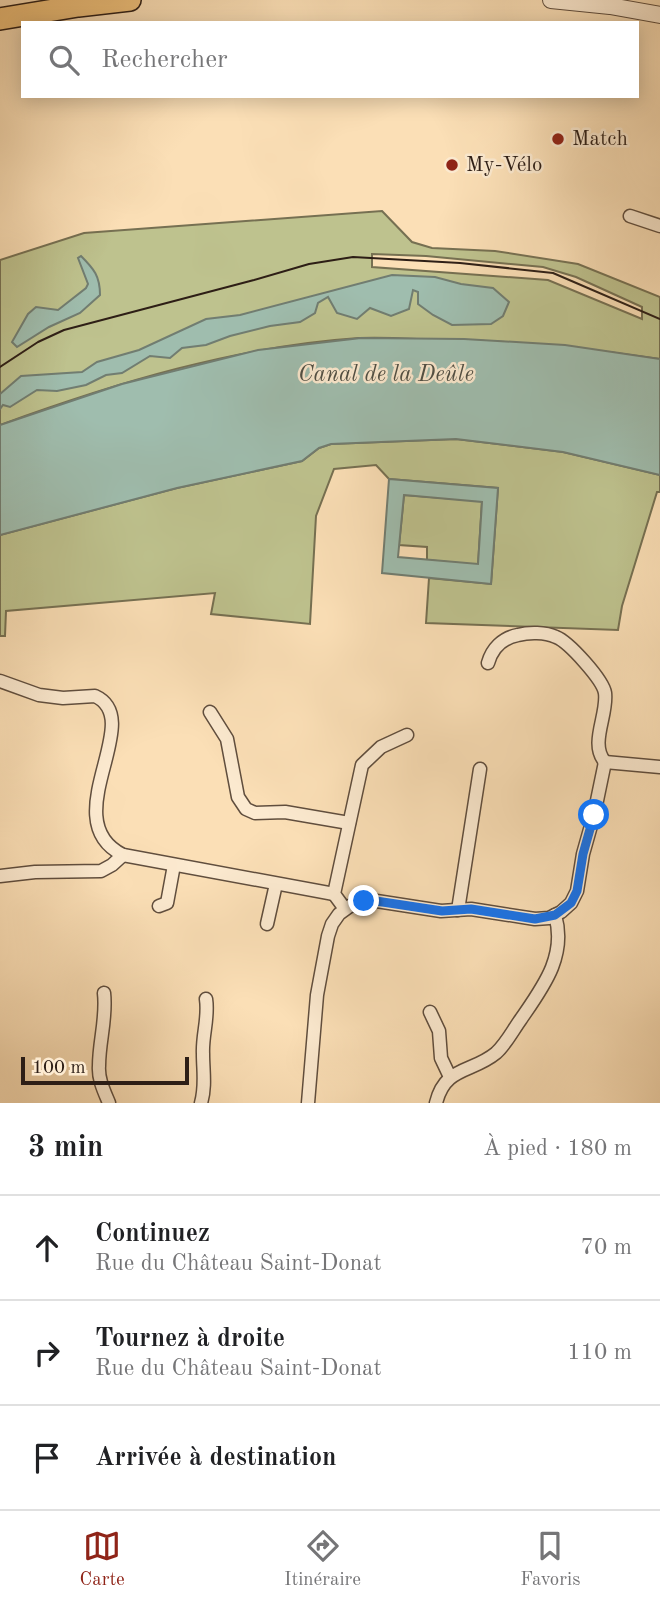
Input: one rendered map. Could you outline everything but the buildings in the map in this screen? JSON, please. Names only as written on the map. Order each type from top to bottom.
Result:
[{"type":"main road","points":[[0,19],[130,0]]},
{"type":"street","points":[[551,0],[603,3],[660,15]]},
{"type":"street","points":[[630,216],[660,226]]},
{"type":"street","points":[[308,1103],[317,995],[330,929],[345,909],[370,900],[442,911],[479,910],[535,919],[555,915],[571,903],[577,891],[605,762],[598,751],[605,699],[603,685],[561,639],[544,634],[515,635],[491,652],[488,663]]},
{"type":"street","points":[[0,681],[39,695],[63,698],[95,696],[107,706],[112,726],[95,816],[105,841],[123,855],[334,894],[345,909]]},
{"type":"street","points":[[210,712],[227,739],[238,797],[246,809],[255,813],[285,812],[349,823]]},
{"type":"street","points":[[334,894],[362,765],[382,747],[407,735]]},
{"type":"street","points":[[605,762],[660,767]]},
{"type":"street","points":[[458,910],[480,769]]},
{"type":"street","points":[[0,876],[101,870],[123,855]]},
{"type":"street","points":[[159,906],[167,903],[174,865]]},
{"type":"street","points":[[267,924],[276,884]]},
{"type":"street","points":[[436,1103],[441,1089],[450,1077],[496,1053],[540,990],[553,967],[557,952],[559,937],[555,915]]},
{"type":"street","points":[[104,993],[105,1024],[99,1065],[102,1087],[109,1103]]},
{"type":"street","points":[[201,1103],[205,1077],[203,1055],[206,999]]},
{"type":"street","points":[[430,1012],[439,1031],[443,1063],[450,1077]]},
{"type":"green space","points":[[382,211],[412,242],[432,248],[495,251],[578,264],[660,297],[660,359],[569,347],[478,340],[359,338],[313,342],[177,369],[87,395],[0,425],[0,260],[84,233]],"holes":[[[372,254],[543,267],[576,277],[642,307],[642,319],[548,280],[372,267]]]},
{"type":"green space","points":[[456,439],[563,452],[660,475],[660,492],[657,492],[622,606],[618,630],[426,623],[429,578],[491,584],[498,488],[389,479],[376,465],[334,469],[316,516],[310,624],[211,614],[215,593],[6,611],[5,636],[0,636],[0,535],[177,488],[302,461],[319,448],[331,444]]},
{"type":"green space","points":[[404,495],[482,501],[478,565],[427,560],[427,547],[399,545]]},
{"type":"water","points":[[81,256],[95,273],[100,295],[80,313],[49,327],[17,347],[12,342],[28,314],[36,307],[58,310],[86,288],[88,284],[78,258]]},
{"type":"water","points":[[392,275],[435,277],[493,288],[509,302],[503,316],[491,324],[452,325],[418,304],[418,292],[413,290],[409,309],[391,316],[370,308],[357,319],[337,313],[328,297],[318,303],[315,313],[300,322],[270,326],[206,345],[182,348],[170,358],[150,356],[122,373],[106,375],[86,385],[57,391],[37,390],[10,407],[3,405],[0,409],[0,394],[21,376],[82,372],[97,362],[139,350],[206,319],[240,315]]},
{"type":"water","name":"Canal de la Deûle","points":[[361,338],[464,339],[565,345],[660,359],[660,475],[563,452],[456,439],[331,444],[319,448],[302,461],[177,488],[0,535],[0,425],[122,384],[258,350]]},
{"type":"water","points":[[389,479],[498,488],[491,584],[382,573]],"holes":[[[404,495],[482,502],[478,564],[398,557]]]},
{"type":"tram line","points":[[0,367],[38,342],[64,330],[309,264],[353,257],[460,263],[553,273],[660,319]]},
{"type":"place","name":"Match","points":[[558,139]]},
{"type":"place","name":"My-Vélo","points":[[452,165]]},
{"type":"route","points":[[364,901],[442,911],[471,909],[535,919],[555,915],[575,897],[594,815]]}]
